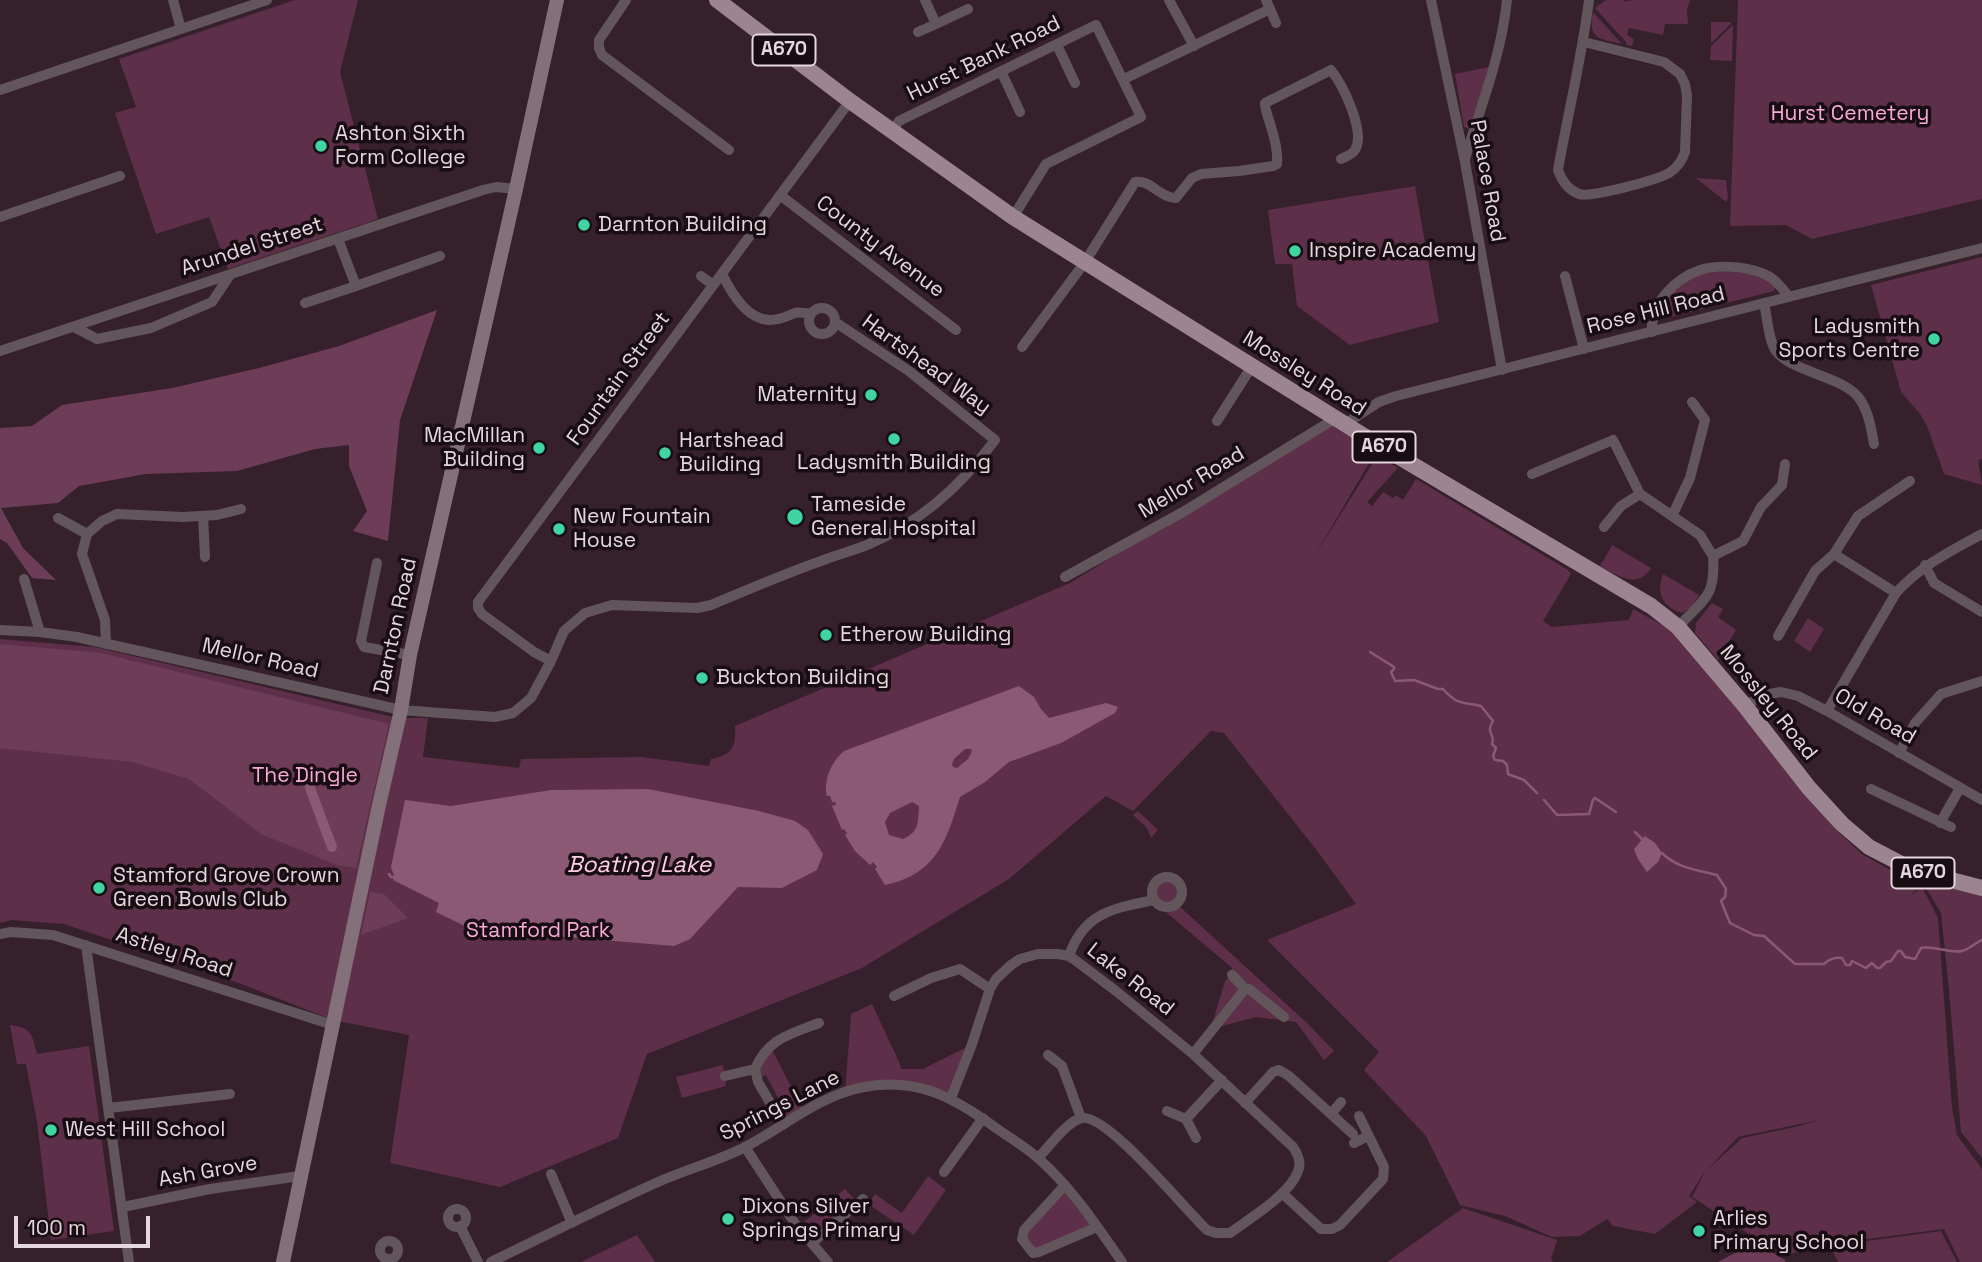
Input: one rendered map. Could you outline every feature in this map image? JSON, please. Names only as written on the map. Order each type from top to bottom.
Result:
[{"type":"main road","name":"Mossley Road","points":[[717,0],[850,101],[1013,217],[1341,421],[1651,606],[1678,627],[1745,706],[1809,788],[1842,824],[1869,847],[1913,870],[1982,888]]},
{"type":"street","points":[[173,0],[181,29]]},
{"type":"street","points":[[0,90],[267,0]]},
{"type":"street","name":"Darnton Road","points":[[283,1262],[401,710],[410,656],[556,0]]},
{"type":"street","points":[[626,0],[599,40],[602,55],[729,150]]},
{"type":"street","points":[[925,0],[936,24]]},
{"type":"street","points":[[1169,0],[1194,46]]},
{"type":"street","name":"Palace Road","points":[[1431,0],[1465,162],[1502,370]]},
{"type":"street","points":[[1465,162],[1490,82],[1507,0]]},
{"type":"street","points":[[1584,42],[1664,62],[1680,74],[1687,96],[1685,152],[1682,160],[1670,173],[1639,184],[1582,195],[1570,190],[1562,180],[1558,170],[1584,42],[1589,0]]},
{"type":"street","points":[[1013,217],[1046,164],[1141,117],[1124,79],[1194,46],[1268,5],[1276,23]]},
{"type":"street","points":[[918,32],[968,9]]},
{"type":"street","name":"Hurst Bank Road","points":[[892,131],[899,121],[1096,25],[1124,79]]},
{"type":"street","points":[[1057,45],[1075,83]]},
{"type":"street","points":[[1022,347],[1085,262],[1135,182],[1143,182],[1169,198],[1176,198],[1192,178],[1200,174],[1277,164],[1275,141],[1265,112],[1265,103],[1331,70],[1343,88],[1357,126],[1357,147],[1352,154],[1341,159]]},
{"type":"street","points":[[1001,71],[1020,112]]},
{"type":"street","name":"Fountain Street","points":[[551,661],[534,652],[482,614],[478,602],[850,101]]},
{"type":"street","points":[[0,217],[120,176]]},
{"type":"street","name":"Arundel Street","points":[[0,351],[483,190],[496,187],[516,189]]},
{"type":"street","name":"County Avenue","points":[[780,195],[956,330]]},
{"type":"street","points":[[338,239],[356,286]]},
{"type":"street","name":"Rose Hill Road","points":[[1341,421],[1396,396],[1982,248]]},
{"type":"street","points":[[305,303],[440,256]]},
{"type":"street","points":[[1652,332],[1654,313],[1660,300],[1688,276],[1704,269],[1734,268],[1762,272],[1773,278],[1788,297]]},
{"type":"street","points":[[722,274],[738,302],[750,313],[764,319],[778,319],[796,311],[810,314],[817,309],[826,308],[833,314],[835,322],[829,332],[816,333],[809,323],[810,314]]},
{"type":"street","points":[[74,327],[97,339],[151,328],[212,302],[230,275]]},
{"type":"street","points":[[701,276],[713,285]]},
{"type":"street","points":[[1565,276],[1584,349]]},
{"type":"street","points":[[1764,303],[1773,348],[1789,363],[1844,385],[1858,397],[1870,418],[1874,444]]},
{"type":"street","name":"Hartshead Way","points":[[551,661],[564,631],[584,612],[612,605],[697,608],[711,605],[888,535],[927,512],[951,491],[980,459],[995,440],[909,371],[835,322]]},
{"type":"street","points":[[1217,421],[1252,366]]},
{"type":"street","points":[[1672,516],[1690,478],[1705,420],[1692,402]]},
{"type":"street","name":"Mellor Road","points":[[1065,577],[1341,421]]},
{"type":"street","points":[[1532,474],[1613,440],[1640,494],[1700,535],[1713,556],[1714,578],[1710,593],[1678,627]]},
{"type":"street","points":[[1713,556],[1744,541],[1761,507],[1782,485],[1785,464]]},
{"type":"street","points":[[1778,636],[1815,571],[1835,554],[1858,516],[1910,481]]},
{"type":"street","points":[[1604,527],[1621,506],[1640,494]]},
{"type":"street","points":[[106,644],[105,620],[82,554],[87,534],[102,521],[117,514],[203,516],[241,509]]},
{"type":"street","points":[[203,516],[205,557]]},
{"type":"street","points":[[58,518],[87,534]]},
{"type":"street","points":[[1827,711],[1896,593],[1908,579],[1926,565],[1982,534]]},
{"type":"street","points":[[1835,554],[1896,593]]},
{"type":"street","points":[[377,563],[361,641],[365,647],[410,656]]},
{"type":"street","points":[[1926,565],[1934,583],[1982,612]]},
{"type":"street","points":[[24,579],[40,632]]},
{"type":"street","name":"Mellor Road","points":[[0,630],[77,637],[401,710],[495,716],[513,713],[531,698],[551,661]]},
{"type":"street","points":[[1899,754],[1915,723],[1941,694],[1982,681]]},
{"type":"street","name":"Old Road","points":[[1745,706],[1763,695],[1781,692],[1798,696],[1982,800]]},
{"type":"street","points":[[1871,789],[1945,825],[1960,788]]},
{"type":"street","points":[[1069,956],[1079,935],[1093,920],[1121,906],[1154,900]]},
{"type":"street","name":"Astley Road","points":[[0,934],[11,932],[53,935],[333,1024]]},
{"type":"street","points":[[86,946],[129,1262]]},
{"type":"street","name":"Lake Road","points":[[951,1098],[990,989],[1003,972],[1020,959],[1048,953],[1069,956],[1193,1054],[1296,1151],[1300,1165],[1291,1183],[1282,1193]]},
{"type":"street","points":[[894,996],[931,978],[960,969],[990,989]]},
{"type":"street","points":[[1232,975],[1245,989],[1249,989],[1284,1017]]},
{"type":"street","points":[[1193,1054],[1245,989]]},
{"type":"street","points":[[783,1125],[758,1082],[755,1069],[764,1052],[779,1038],[819,1023]]},
{"type":"street","points":[[1048,1055],[1062,1066],[1081,1118]]},
{"type":"street","points":[[725,1076],[755,1069]]},
{"type":"street","points":[[1245,1102],[1273,1072],[1279,1070],[1331,1114],[1353,1139],[1368,1136]]},
{"type":"street","points":[[1186,1119],[1222,1080]]},
{"type":"street","name":"Springs Lane","points":[[491,1262],[660,1181],[745,1147],[820,1104],[858,1088],[907,1084],[951,1098],[1038,1158],[1065,1185],[1122,1262]]},
{"type":"street","points":[[109,1108],[230,1094]]},
{"type":"street","points":[[1331,1114],[1341,1102]]},
{"type":"street","points":[[1167,1111],[1186,1119],[1196,1138]]},
{"type":"street","points":[[1038,1158],[1069,1125],[1081,1118],[1088,1118],[1097,1122],[1136,1155],[1207,1230],[1230,1233],[1282,1193],[1317,1227],[1327,1230],[1340,1225],[1378,1185],[1384,1175],[1384,1167],[1359,1116]]},
{"type":"street","points":[[944,1172],[983,1118]]},
{"type":"street","points":[[745,1147],[781,1204],[828,1262]]},
{"type":"street","points":[[551,1174],[572,1223]]},
{"type":"street","name":"Ash Grove","points":[[122,1207],[209,1189],[300,1176]]},
{"type":"street","points":[[1065,1185],[1024,1230],[1022,1239],[1032,1252],[1040,1252],[1097,1227]]},
{"type":"street","points":[[811,1243],[863,1199]]},
{"type":"street","points":[[460,1226],[478,1262]]},
{"type":"green space","points":[[295,0],[358,0],[340,72],[378,219],[228,269],[209,217],[156,234],[115,113],[136,107],[119,59]]},
{"type":"green space","points":[[1606,0],[1690,0],[1687,9],[1688,24],[1665,24],[1663,35],[1629,28],[1627,35],[1634,39],[1632,46],[1626,45],[1595,8]]},
{"type":"green space","name":"Hurst Cemetery","points":[[1738,0],[1982,0],[1982,199],[1812,239],[1786,225],[1730,226]]},
{"type":"green space","points":[[1593,12],[1622,44],[1602,39],[1594,33]]},
{"type":"green space","points":[[1711,22],[1731,24],[1711,43]]},
{"type":"green space","points":[[1733,25],[1732,61],[1710,60],[1711,46]]},
{"type":"green space","points":[[1489,67],[1469,129],[1464,127],[1455,74]]},
{"type":"green space","points":[[1696,178],[1726,180],[1726,202]]},
{"type":"green space","points":[[1415,186],[1439,322],[1350,345],[1297,306],[1292,264],[1275,264],[1268,210]]},
{"type":"green space","name":"Ladysmith Sports Centre","points":[[1982,257],[1982,459],[1978,460],[1982,485],[1944,474],[1927,426],[1901,392],[1871,285]]},
{"type":"green space","points":[[1724,271],[1765,278],[1775,287],[1774,291],[1663,319],[1659,314],[1669,296],[1688,280],[1700,274]]},
{"type":"green space","points":[[437,310],[400,420],[388,541],[353,531],[367,511],[349,466],[349,445],[315,449],[237,471],[146,474],[79,486],[58,503],[1,508],[23,548],[56,580],[32,578],[7,543],[0,539],[0,428],[32,426],[62,405],[172,388],[259,368],[339,346]]},
{"type":"green space","name":"Stamford Park","points":[[1329,424],[1375,453],[1314,557],[1377,456],[1398,468],[1367,502],[1372,506],[1383,492],[1403,500],[1416,479],[1568,570],[1571,574],[1543,621],[1552,627],[1629,620],[1633,609],[1670,629],[1756,729],[1835,829],[1862,854],[1899,875],[1913,878],[1920,886],[1909,897],[1922,887],[1938,918],[1952,1108],[1957,1135],[1982,1169],[1982,1262],[1960,1262],[1944,1229],[1829,1244],[1783,1256],[1692,1197],[1706,1170],[1689,1196],[1697,1202],[1655,1234],[1613,1226],[1607,1219],[1580,1236],[1552,1237],[1505,1216],[1460,1205],[1426,1136],[1364,1070],[1379,1052],[1267,940],[1356,904],[1224,733],[1211,731],[1133,811],[1106,796],[1009,879],[862,968],[647,1054],[618,1138],[500,1187],[390,1163],[409,1035],[333,1020],[244,985],[64,924],[12,920],[0,923],[0,639],[95,647],[397,718],[428,718],[423,757],[519,768],[521,759],[642,757],[709,766],[711,759],[728,753],[731,749],[735,740],[735,726],[1070,583]],"holes":[[[1819,1120],[1742,1138],[1707,1170],[1738,1137]]]},
{"type":"green space","points":[[1612,545],[1651,568],[1646,575],[1627,579],[1600,566]]},
{"type":"green space","points":[[1663,574],[1699,595],[1692,607],[1682,613],[1665,603],[1660,587]]},
{"type":"green space","points":[[1712,603],[1723,609],[1718,617],[1736,630],[1718,660],[1695,633],[1696,623]]},
{"type":"green space","points":[[1808,618],[1824,629],[1810,652],[1794,641]]},
{"type":"green space","name":"The Dingle","points":[[0,644],[101,653],[389,724],[356,868],[337,865],[261,834],[189,779],[132,762],[0,748]]},
{"type":"green space","points":[[1138,811],[1158,830],[1151,838],[1147,828],[1133,815]]},
{"type":"green space","points":[[1164,877],[1173,878],[1181,887],[1182,896],[1177,904],[1334,1051],[1324,1060],[1296,1022],[1256,1017],[1222,1026],[1213,1021],[1225,981],[1232,975],[1232,968],[1167,913],[1156,900],[1153,886]]},
{"type":"green space","points":[[1920,878],[1982,892],[1982,1158],[1961,1132],[1941,913]]},
{"type":"green space","points":[[370,892],[384,894],[408,918],[361,935]]},
{"type":"green space","points":[[872,1004],[901,1069],[923,1069],[967,1047],[951,1098],[907,1084],[845,1093],[851,1014]]},
{"type":"green space","points":[[10,1025],[30,1033],[37,1054],[89,1046],[114,1231],[51,1240],[37,1122],[26,1064],[17,1064]]},
{"type":"green space","points":[[770,1046],[805,1113],[783,1125],[771,1106],[778,1098],[766,1075],[757,1078]]},
{"type":"green space","points":[[723,1065],[726,1086],[682,1098],[676,1077]]},
{"type":"green space","points":[[928,1176],[946,1190],[914,1235],[868,1204],[875,1194],[902,1213]]},
{"type":"green space","points":[[1065,1185],[1097,1227],[1033,1253],[1024,1230]]},
{"type":"green space","points":[[845,1189],[858,1203],[812,1243],[796,1225],[803,1223]]},
{"type":"green space","points":[[1463,1208],[1557,1240],[1551,1259],[1553,1262],[1387,1262]]},
{"type":"green space","points":[[1941,1231],[1957,1262],[1838,1262],[1830,1246]]},
{"type":"green space","points":[[637,1235],[655,1262],[581,1262]]},
{"type":"green space","points":[[1749,1238],[1785,1262],[1718,1262],[1742,1249]]},
{"type":"water","points":[[1019,686],[1034,697],[1049,718],[1106,703],[1118,707],[1115,713],[1061,743],[1009,762],[985,782],[960,797],[950,828],[936,854],[916,873],[885,885],[873,862],[870,865],[855,851],[832,806],[836,805],[835,802],[827,796],[826,784],[830,771],[844,751]],"holes":[[[965,749],[972,751],[968,759],[957,768],[953,767],[954,759]],[[912,802],[919,806],[915,830],[903,839],[889,835],[885,822],[890,813]]]},
{"type":"water","name":"Boating Lake","points":[[648,789],[759,811],[795,821],[808,830],[823,854],[817,870],[782,888],[738,887],[690,939],[674,946],[471,929],[436,912],[439,903],[393,880],[391,867],[405,800],[451,806],[551,790]]},
{"type":"water","points":[[1645,836],[1655,843],[1662,853],[1658,862],[1647,872],[1634,849]]},
{"type":"waterway","points":[[1370,652],[1394,667],[1391,672],[1395,681],[1414,680],[1443,689],[1460,702],[1481,706],[1493,721],[1490,730],[1492,744],[1496,748],[1493,756],[1495,760],[1503,761],[1507,765],[1508,774],[1524,780],[1537,793]]},
{"type":"waterway","points":[[310,788],[332,847]]},
{"type":"waterway","points":[[1544,800],[1557,815],[1589,814],[1595,798],[1616,812]]},
{"type":"waterway","points":[[1635,832],[1642,839]]},
{"type":"waterway","points":[[1662,853],[1681,865],[1717,875],[1726,889],[1725,897],[1721,901],[1730,923],[1754,935],[1764,936],[1795,964],[1824,964],[1832,959],[1842,958],[1846,965],[1850,965],[1852,961],[1866,968],[1872,963],[1880,968],[1891,961],[1898,951],[1905,957],[1915,959],[1921,948],[1962,951],[1982,940]]},
{"type":"waterway","points":[[389,874],[394,877]]},
{"type":"place","name":"Ashton Sixth Form College","points":[[321,146]]},
{"type":"place","name":"Darnton Building","points":[[584,225]]},
{"type":"place","name":"Inspire Academy","points":[[1295,251]]},
{"type":"place","name":"Ladysmith Sports Centre","points":[[1934,339]]},
{"type":"place","name":"Maternity","points":[[871,395]]},
{"type":"place","name":"Ladysmith Building","points":[[894,439]]},
{"type":"place","name":"MacMillan Building","points":[[539,448]]},
{"type":"place","name":"Hartshead Building","points":[[665,453]]},
{"type":"place","name":"Tameside General Hospital","points":[[795,517]]},
{"type":"place","name":"New Fountain House","points":[[559,529]]},
{"type":"place","name":"Etherow Building","points":[[826,635]]},
{"type":"place","name":"Buckton Building","points":[[702,678]]},
{"type":"place","name":"Stamford Grove Crown Green Bowls Club","points":[[99,888]]},
{"type":"place","name":"West Hill School","points":[[51,1130]]},
{"type":"place","name":"Dixons Silver Springs Primary","points":[[728,1219]]},
{"type":"place","name":"Arlies Primary School","points":[[1699,1231]]}]
